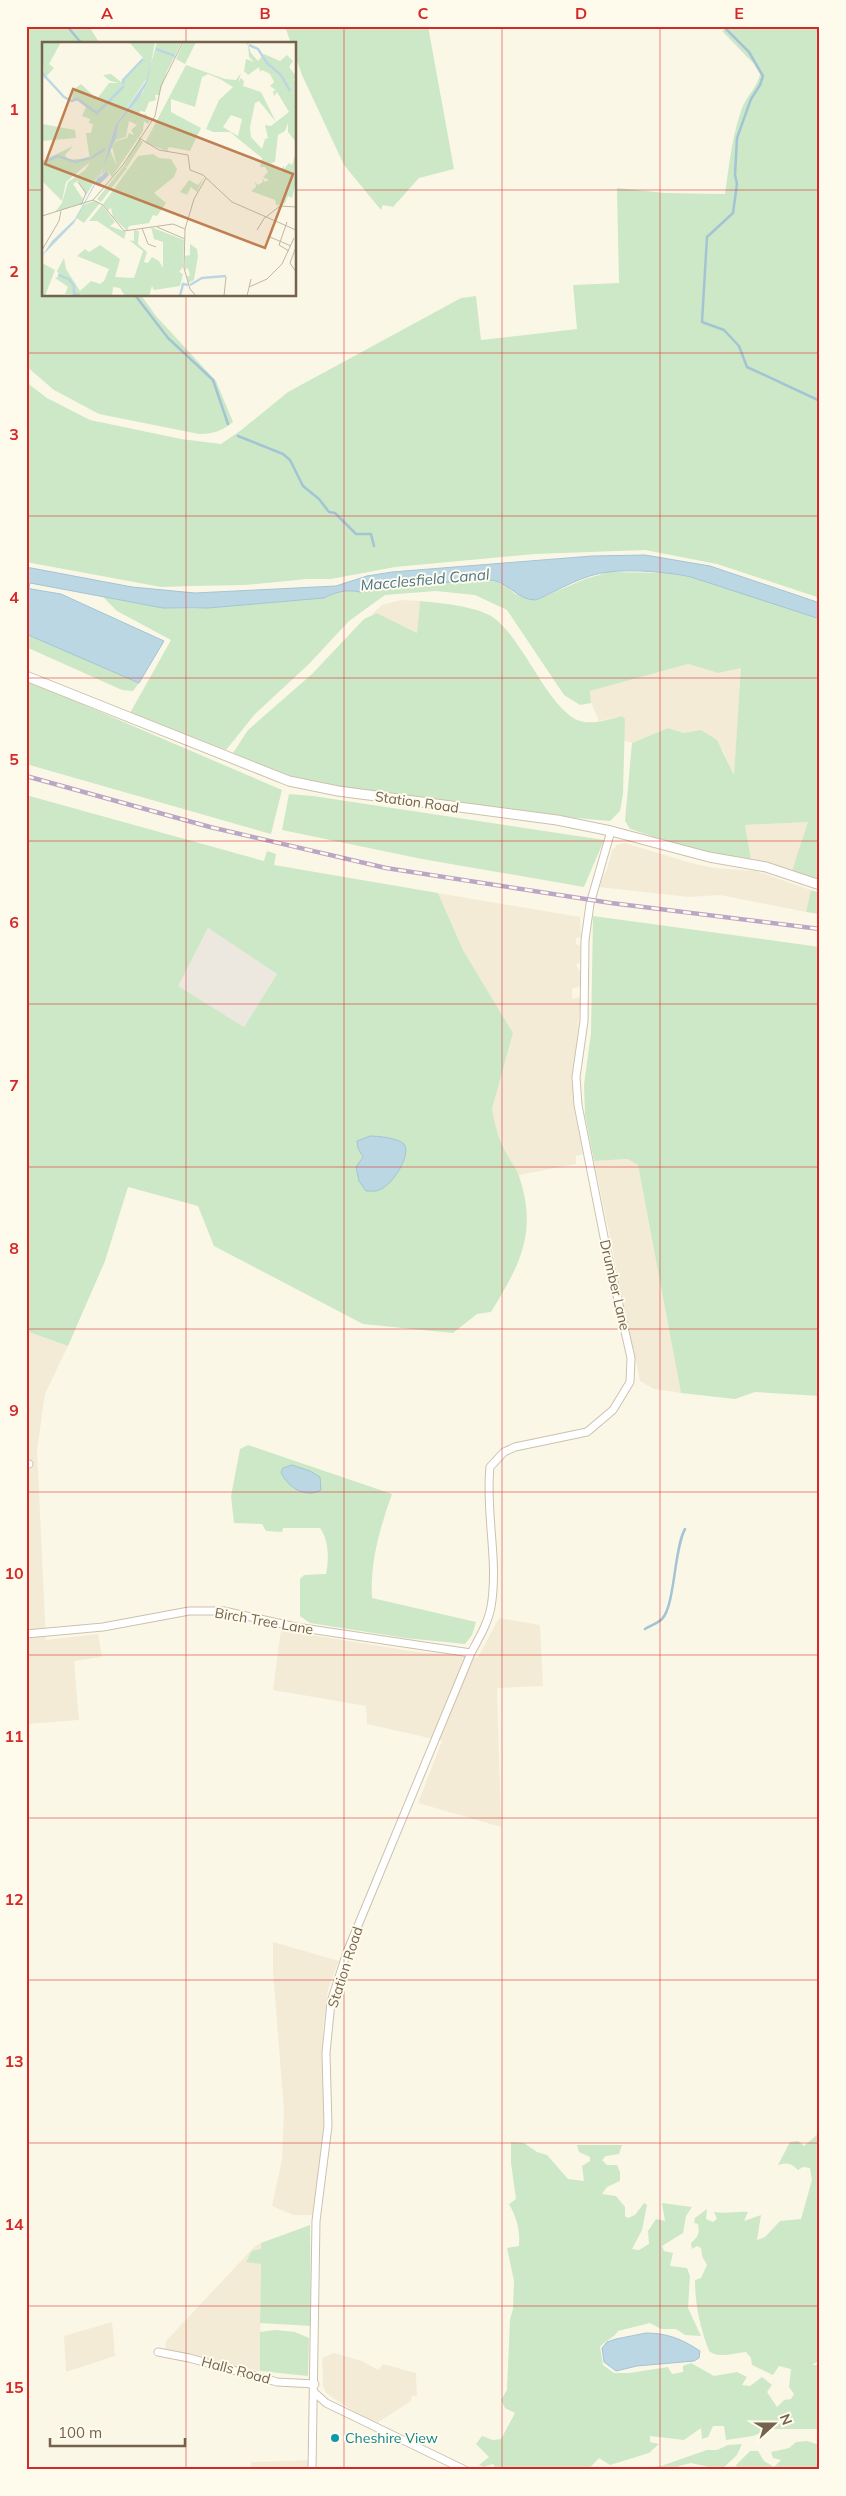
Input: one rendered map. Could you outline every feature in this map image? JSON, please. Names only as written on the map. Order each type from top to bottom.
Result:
[{"type":"street","name":"Station Road","points":[[26,676],[290,781],[338,791],[557,820],[611,831],[709,858],[766,867],[820,885]]},
{"type":"street","name":"Drumber Lane","points":[[471,1653],[491,1608],[493,1582],[490,1467],[504,1452],[516,1447],[587,1432],[613,1410],[630,1382],[631,1358],[604,1242],[578,1105],[576,1077],[584,1021],[585,940],[590,904],[611,831]]},
{"type":"street","name":"Birch Tree Lane","points":[[26,1634],[103,1627],[189,1611],[224,1611],[305,1629],[471,1653]]},
{"type":"street","name":"Station Road","points":[[312,2470],[316,2220],[328,2126],[326,2048],[332,2002],[347,1952],[471,1653]]},
{"type":"street","name":"Halls Road","points":[[158,2352],[189,2358],[277,2382],[314,2388]]},
{"type":"street","points":[[314,2388],[326,2402],[465,2470]]},
{"type":"shaded area","points":[[401,600],[420,601],[417,633],[377,613],[371,615],[382,605]]},
{"type":"shaded area","points":[[688,664],[718,673],[742,667],[734,776],[723,750],[694,733],[684,733],[668,728],[632,743],[623,740],[625,719],[622,716],[599,721],[591,703],[590,691]]},
{"type":"shaded area","points":[[809,822],[792,871],[751,859],[745,825]]},
{"type":"shaded area","points":[[625,843],[691,863],[715,868],[756,871],[811,890],[806,912],[720,895],[689,897],[598,887],[607,869],[612,850],[617,845]]},
{"type":"shaded area","points":[[438,893],[580,917],[581,937],[576,938],[576,944],[580,946],[580,962],[576,965],[581,973],[581,986],[572,989],[572,999],[581,997],[573,1072],[574,1108],[583,1154],[576,1156],[576,1164],[519,1175],[507,1154],[493,1121],[492,1109],[513,1033],[463,950]]},
{"type":"shaded area","points":[[208,928],[277,974],[244,1027],[177,986]]},
{"type":"shaded area","points":[[629,1159],[638,1165],[681,1393],[654,1389],[640,1381],[594,1161]]},
{"type":"shaded area","points":[[26,1331],[68,1346],[45,1394],[37,1450],[46,1640],[98,1634],[102,1657],[74,1661],[79,1720],[26,1724]]},
{"type":"shaded area","points":[[499,1618],[540,1625],[543,1686],[497,1688],[501,1827],[418,1803],[442,1741],[367,1724],[366,1706],[273,1690],[281,1630],[417,1652],[478,1657]]},
{"type":"shaded area","points":[[273,1942],[339,1961],[328,1989],[323,2029],[324,2125],[314,2215],[293,2215],[272,2206],[282,2159],[284,2110],[273,1972]]},
{"type":"shaded area","points":[[261,2243],[260,2371],[165,2350],[166,2341],[255,2246]]},
{"type":"shaded area","points":[[112,2322],[115,2356],[66,2372],[64,2336]]},
{"type":"shaded area","points":[[334,2353],[362,2361],[378,2370],[383,2364],[416,2373],[417,2396],[412,2396],[411,2401],[374,2425],[326,2393],[323,2386],[322,2358]]},
{"type":"shaded area","points":[[313,2460],[312,2470],[251,2470],[251,2462]]},
{"type":"green space","points":[[26,26],[89,26],[99,42],[42,42],[42,296],[142,296],[156,316],[216,381],[233,422],[213,433],[199,434],[99,414],[54,390],[26,366]]},
{"type":"green space","points":[[285,26],[428,26],[454,169],[419,178],[393,207],[383,205],[381,210],[344,165],[302,75],[296,58],[296,42],[290,42]]},
{"type":"green space","points":[[731,26],[820,26],[820,598],[717,564],[645,550],[535,554],[395,567],[331,579],[307,579],[246,585],[161,587],[26,562],[26,382],[47,398],[90,420],[181,439],[221,444],[288,392],[461,298],[476,296],[481,340],[577,329],[573,285],[619,283],[617,188],[665,193],[725,194],[731,151],[742,108],[757,83],[760,74],[753,63],[722,31]]},
{"type":"green space","points":[[609,572],[669,573],[705,580],[820,619],[820,881],[792,871],[808,822],[745,825],[751,859],[701,852],[630,829],[625,821],[632,743],[668,728],[684,733],[701,730],[717,740],[734,775],[741,668],[718,673],[688,664],[590,691],[591,703],[580,705],[564,695],[507,610],[475,595],[436,591],[385,595],[349,621],[309,664],[255,714],[226,750],[130,713],[171,640],[117,611],[103,597],[163,608],[194,609],[324,598],[346,591],[360,592],[473,579],[496,582],[506,586],[515,594],[536,600],[585,579]]},
{"type":"green space","points":[[420,601],[469,608],[494,618],[516,642],[547,690],[569,715],[585,722],[601,721],[622,716],[625,719],[623,794],[620,811],[610,821],[529,814],[347,788],[290,776],[233,753],[248,730],[312,674],[364,619],[377,613],[417,633]]},
{"type":"green space","points":[[26,634],[139,683],[133,691],[122,690],[26,647]]},
{"type":"green space","points":[[26,680],[282,790],[271,834],[26,764]]},
{"type":"green space","points":[[289,794],[604,840],[584,887],[422,859],[282,830]]},
{"type":"green space","points":[[26,795],[264,861],[267,851],[276,854],[274,865],[438,893],[463,950],[513,1033],[492,1109],[500,1139],[519,1176],[527,1214],[526,1231],[518,1263],[491,1312],[477,1314],[453,1333],[363,1324],[214,1246],[198,1206],[128,1187],[105,1261],[68,1346],[26,1331]],"holes":[[[208,928],[277,974],[244,1027],[178,986]]]},
{"type":"green space","points":[[811,890],[820,893],[820,914],[806,912]]},
{"type":"green space","points":[[593,916],[820,947],[820,1396],[755,1392],[735,1399],[681,1393],[638,1165],[628,1159],[594,1161],[585,1115],[584,1085],[591,1033]]},
{"type":"green space","points":[[248,1445],[392,1494],[374,1558],[372,1598],[476,1622],[472,1635],[465,1644],[405,1638],[310,1623],[300,1616],[300,1579],[304,1575],[326,1574],[328,1563],[327,1544],[320,1528],[283,1528],[282,1532],[266,1531],[262,1524],[234,1523],[231,1496],[240,1449]]},
{"type":"green space","points":[[817,2135],[820,2136],[820,2360],[812,2365],[820,2365],[820,2429],[770,2429],[753,2436],[726,2440],[724,2426],[713,2426],[708,2437],[702,2439],[701,2428],[684,2440],[650,2436],[650,2442],[659,2444],[649,2453],[610,2465],[599,2458],[588,2470],[497,2470],[493,2464],[484,2467],[479,2465],[489,2457],[476,2444],[482,2436],[493,2440],[501,2439],[515,2413],[505,2408],[501,2400],[507,2390],[510,2319],[513,2309],[514,2281],[507,2248],[519,2246],[517,2224],[509,2204],[516,2199],[511,2163],[511,2142],[524,2143],[537,2152],[547,2155],[568,2179],[584,2181],[582,2166],[590,2161],[590,2157],[579,2152],[577,2145],[622,2145],[619,2154],[606,2156],[602,2160],[607,2165],[617,2165],[620,2172],[620,2181],[607,2187],[602,2194],[616,2196],[625,2207],[625,2216],[628,2218],[635,2215],[644,2203],[647,2205],[642,2230],[632,2249],[639,2250],[649,2244],[648,2231],[656,2219],[665,2221],[662,2203],[692,2207],[686,2216],[683,2233],[662,2246],[664,2251],[673,2253],[670,2266],[687,2268],[690,2276],[688,2308],[701,2336],[685,2335],[676,2329],[661,2329],[650,2323],[618,2331],[600,2347],[603,2365],[614,2373],[629,2373],[668,2367],[672,2374],[683,2372],[683,2366],[691,2363],[714,2376],[737,2372],[747,2377],[742,2385],[750,2386],[762,2377],[772,2385],[767,2392],[777,2407],[784,2400],[791,2399],[794,2394],[789,2387],[791,2369],[779,2366],[773,2375],[752,2365],[751,2358],[746,2352],[717,2355],[709,2351],[699,2316],[695,2280],[701,2278],[707,2265],[702,2256],[701,2248],[697,2246],[692,2249],[691,2243],[699,2232],[698,2224],[694,2223],[695,2218],[707,2209],[706,2219],[713,2222],[717,2219],[714,2212],[748,2212],[744,2221],[761,2215],[757,2240],[765,2237],[780,2221],[801,2219],[812,2180],[810,2168],[803,2167],[798,2170],[789,2164],[778,2165],[790,2142],[798,2141],[804,2146]]},
{"type":"green space","points":[[310,2225],[311,2326],[260,2323],[261,2264],[246,2262],[252,2251],[261,2249],[261,2243]]},
{"type":"green space","points":[[275,2330],[295,2332],[309,2338],[308,2376],[260,2371],[260,2332]]},
{"type":"green space","points":[[807,2441],[820,2445],[820,2470],[738,2470],[736,2465],[750,2451],[758,2451],[764,2461],[774,2467],[781,2460],[773,2458],[771,2452],[789,2448],[796,2442]]},
{"type":"green space","points":[[742,2444],[737,2455],[721,2470],[691,2463],[679,2466],[677,2470],[629,2470],[661,2466],[707,2450],[717,2450],[728,2445]]},
{"type":"water","name":"Macclesfield Canal","points":[[645,555],[710,566],[820,603],[820,619],[691,577],[661,572],[628,571],[600,573],[590,576],[536,600],[524,598],[495,581],[475,580],[360,592],[346,591],[324,598],[208,608],[163,608],[30,583],[29,587],[31,589],[61,594],[164,641],[139,683],[26,634],[26,567],[132,587],[195,593],[336,586],[367,576],[392,572],[592,556]]},
{"type":"water","points":[[370,1136],[397,1140],[404,1144],[406,1149],[400,1169],[390,1182],[379,1190],[366,1191],[359,1181],[356,1167],[363,1157],[358,1148],[357,1141]]},
{"type":"water","points":[[292,1465],[310,1471],[320,1477],[321,1490],[309,1493],[292,1487],[281,1472],[283,1468]]},
{"type":"water","points":[[646,2333],[661,2334],[681,2340],[700,2351],[699,2358],[694,2361],[637,2366],[616,2371],[604,2362],[602,2348],[607,2342]]},
{"type":"waterway","points":[[67,26],[80,42]]},
{"type":"waterway","points":[[723,26],[749,52],[763,76],[760,85],[751,99],[737,138],[735,175],[737,184],[733,213],[707,237],[702,322],[724,330],[739,346],[747,367],[820,401]]},
{"type":"waterway","points":[[136,296],[168,338],[213,380],[228,424]]},
{"type":"waterway","points":[[238,436],[283,454],[290,460],[303,486],[319,499],[329,512],[335,513],[356,534],[371,534],[374,546]]},
{"type":"waterway","points":[[645,1629],[662,1619],[666,1612],[670,1602],[681,1538],[685,1529]]},
{"type":"railway","points":[[26,776],[210,827],[386,868],[611,903],[820,929]]},
{"type":"place","name":"Cheshire View","points":[[335,2438]]}]
